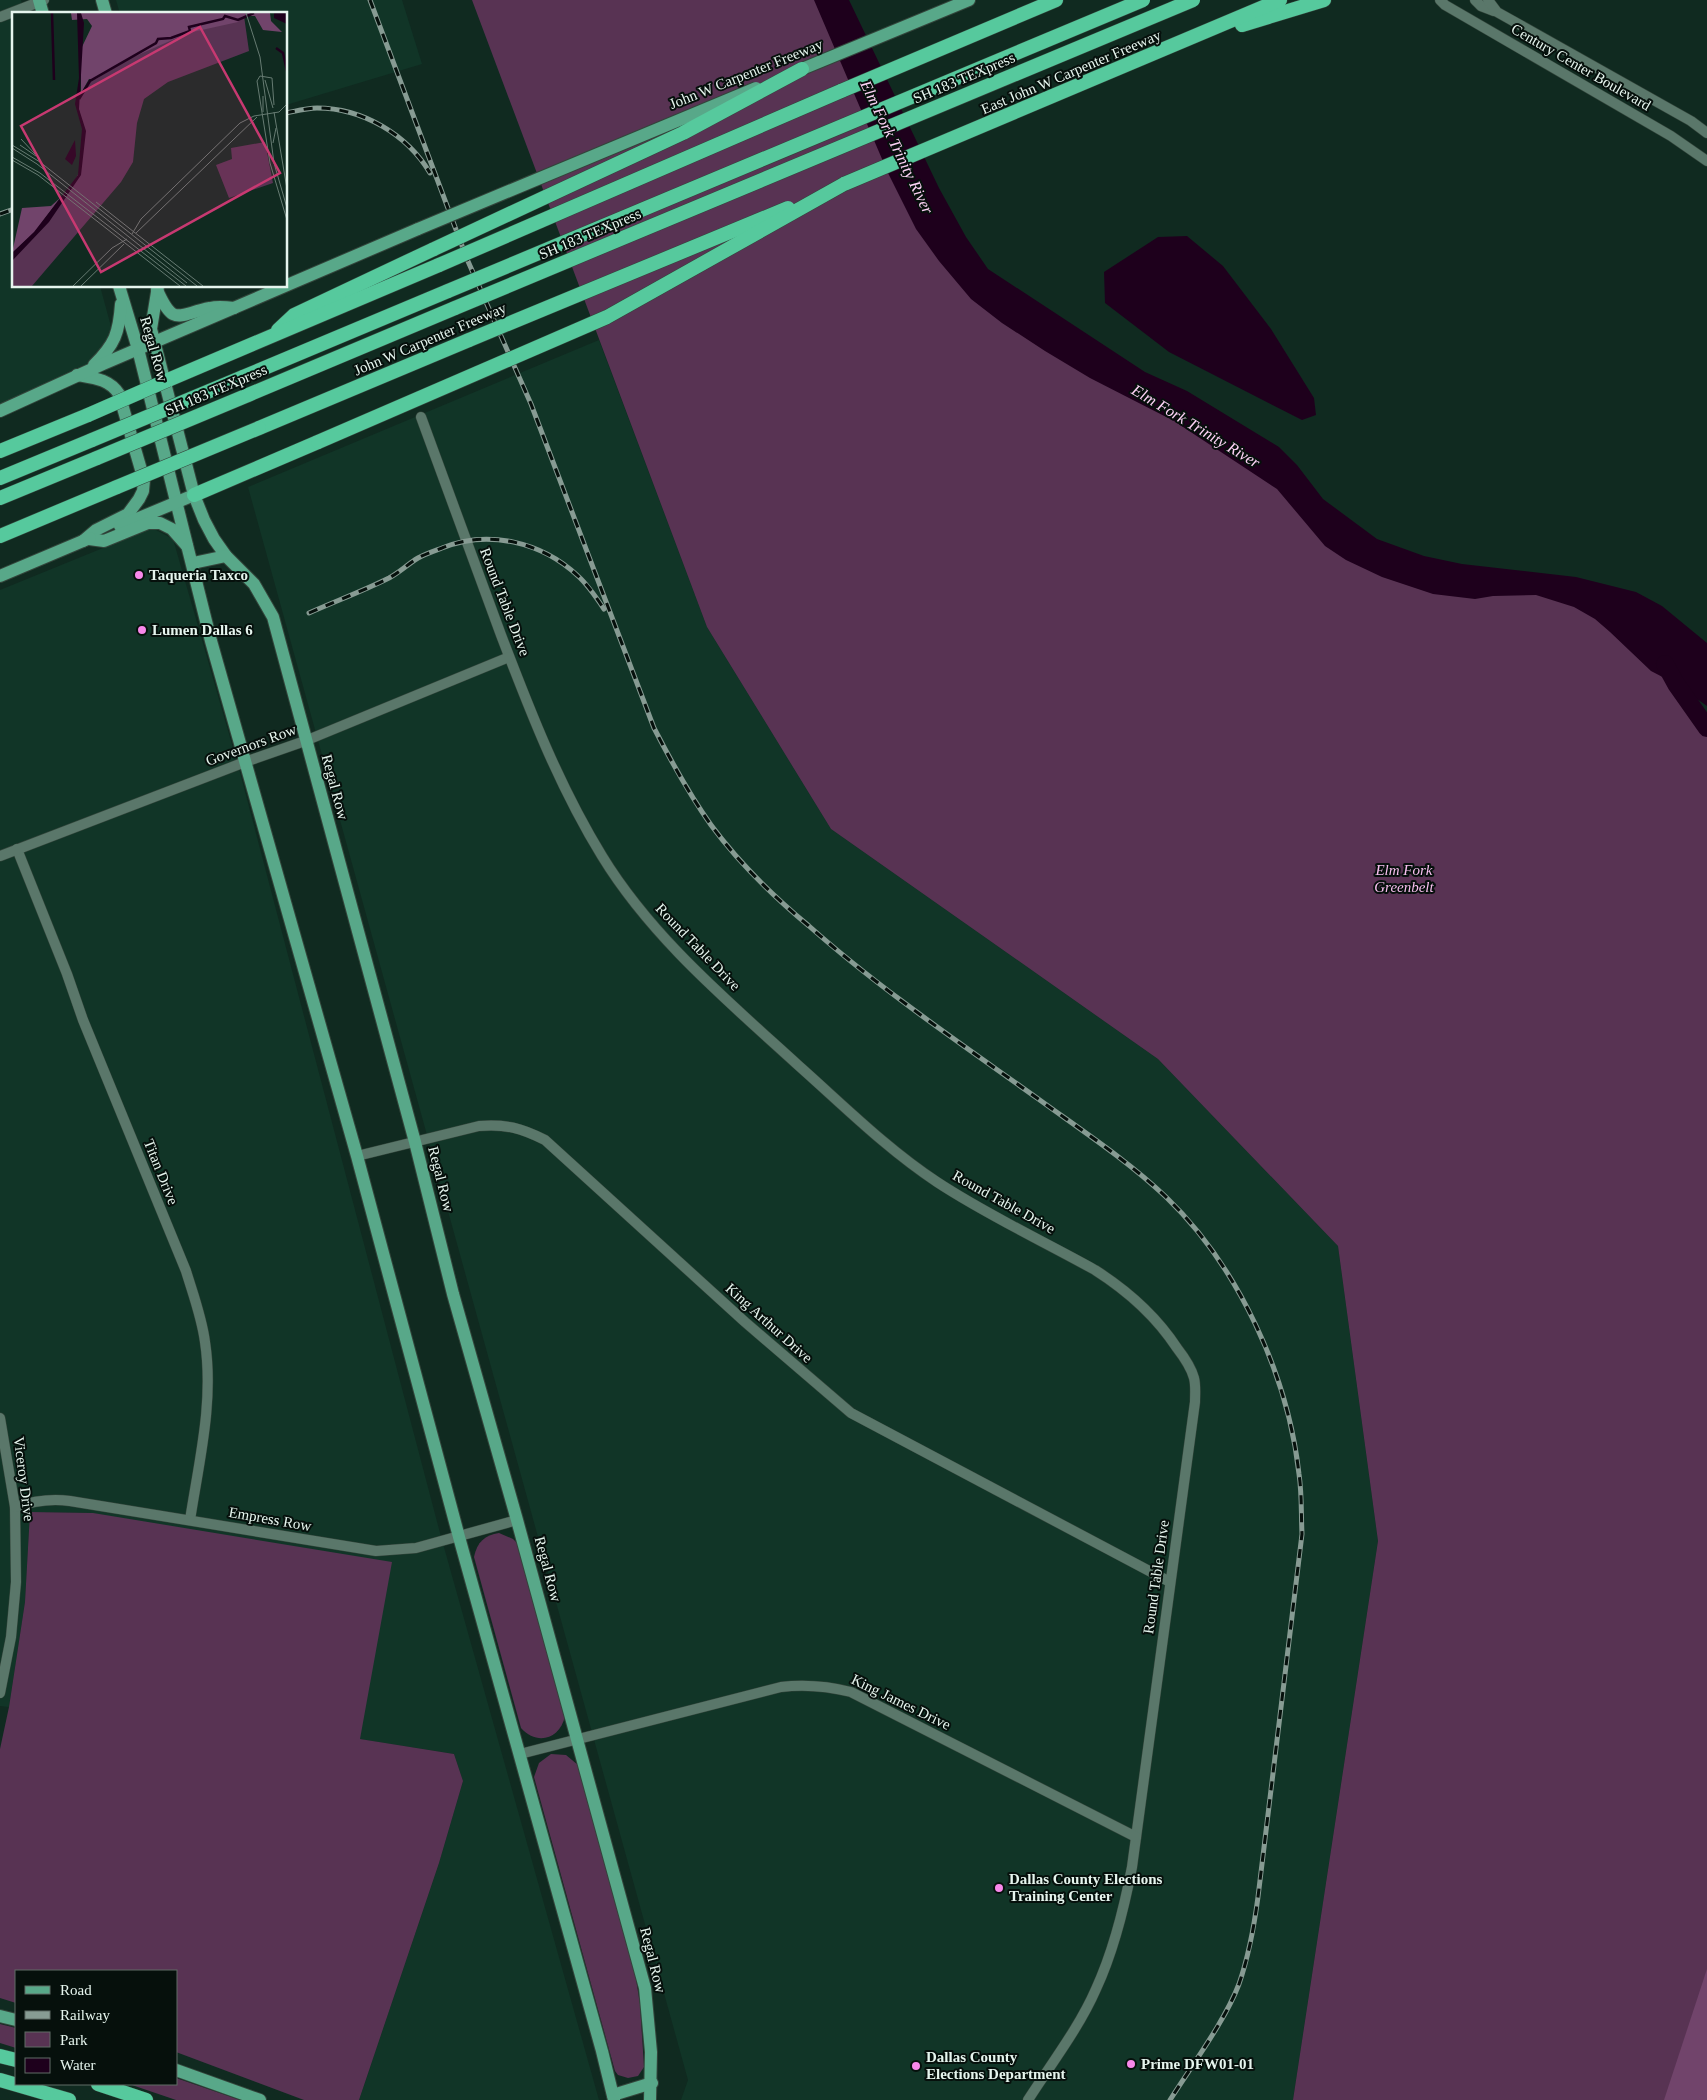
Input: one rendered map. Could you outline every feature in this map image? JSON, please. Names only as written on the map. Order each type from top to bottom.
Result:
[{"type":"highway","points":[[0,451],[1056,0]]},
{"type":"highway","name":"SH 183 TEXpress","points":[[0,478],[1144,0]]},
{"type":"highway","name":"SH 183 TEXpress","points":[[0,498],[1193,0]]},
{"type":"highway","name":"East John W Carpenter Freeway","points":[[873,172],[1280,0]]},
{"type":"highway","points":[[1177,45],[1324,0]]},
{"type":"highway","points":[[265,339],[294,315],[683,133],[802,69]]},
{"type":"highway","name":"John W Carpenter Freeway","points":[[0,536],[873,172]]},
{"type":"highway","points":[[194,495],[607,317],[844,184]]},
{"type":"highway","points":[[0,2056],[15,2060]]},
{"type":"highway","points":[[0,2080],[15,2084]]},
{"type":"highway","points":[[17,2085],[69,2100]]},
{"type":"highway","points":[[101,2085],[146,2100]]},
{"type":"main road","name":"John W Carpenter Freeway","points":[[288,285],[530,181],[969,0]]},
{"type":"main road","points":[[157,288],[167,310],[179,316],[186,316],[209,308],[236,308]]},
{"type":"main road","name":"Regal Row","points":[[157,288],[151,329],[194,495],[204,520],[226,556],[254,584],[273,617],[415,1142],[454,1294],[645,1988],[650,2022],[652,2083],[650,2100]]},
{"type":"main road","name":"John W Carpenter Freeway","points":[[0,411],[77,375],[282,288]]},
{"type":"main road","points":[[89,370],[107,352],[116,338],[119,326],[120,291]]},
{"type":"main road","name":"Regal Row","points":[[120,291],[138,349],[211,641],[357,1156],[613,2097]]},
{"type":"main road","points":[[77,375],[102,380],[111,384],[119,394],[144,480],[140,499],[128,514],[96,530],[86,540]]},
{"type":"main road","points":[[0,576],[194,495]]},
{"type":"main road","points":[[86,540],[104,541],[148,523],[160,523],[172,529],[189,548]]},
{"type":"main road","points":[[193,563],[226,556]]},
{"type":"main road","points":[[0,2016],[15,2020]]},
{"type":"main road","points":[[178,2071],[260,2100]]},
{"type":"main road","points":[[613,2097],[652,2083]]},
{"type":"street","name":"Century Center Boulevard","points":[[1440,0],[1445,5],[1671,136],[1707,161]]},
{"type":"street","points":[[1475,0],[1481,6],[1497,12]]},
{"type":"street","name":"Century Center Boulevard","points":[[1488,0],[1497,12],[1691,121],[1707,133]]},
{"type":"street","points":[[14,12],[41,4]]},
{"type":"street","points":[[0,16],[12,12]]},
{"type":"street","name":"Round Table Drive","points":[[421,417],[464,538],[546,750],[573,805],[594,842],[632,899],[682,956],[772,1041],[898,1155],[950,1190],[1107,1277],[1147,1310],[1190,1366],[1196,1392],[1129,1882],[1115,1942],[1102,1976],[1085,2010],[1028,2100]]},
{"type":"street","name":"Governors Row","points":[[0,856],[245,762],[305,741],[509,657]]},
{"type":"street","name":"Titan Drive","points":[[17,848],[67,974],[83,1020],[186,1272],[196,1302],[205,1341],[208,1379],[207,1412],[190,1520]]},
{"type":"street","name":"King Arthur Drive","points":[[357,1156],[479,1126],[500,1125],[522,1129],[545,1140],[745,1322],[852,1413],[1170,1582]]},
{"type":"street","name":"Viceroy Drive","points":[[0,1418],[15,1507],[16,1582],[11,1637],[0,1693]]},
{"type":"street","name":"Empress Row","points":[[15,1507],[34,1501],[56,1499],[376,1551],[416,1548],[517,1520]]},
{"type":"street","name":"King James Drive","points":[[520,1754],[782,1687],[805,1684],[828,1686],[851,1692],[1136,1837]]},
{"type":"shaded area","points":[[0,0],[21,0],[24,12],[12,12],[12,288],[101,288],[119,356],[0,405]]},
{"type":"shaded area","points":[[116,0],[402,0],[422,64],[288,104],[288,12],[119,12]]},
{"type":"shaded area","points":[[599,340],[707,627],[831,829],[1158,1059],[1338,1246],[1378,1541],[1293,2100],[681,2100],[688,2080],[248,487]]},
{"type":"shaded area","points":[[152,528],[173,539],[239,769],[440,1533],[599,2100],[359,2100],[439,1863],[463,1781],[454,1754],[359,1739],[93,1513],[30,1512],[25,1602],[9,1707],[0,1706],[0,590]]},
{"type":"shaded area","points":[[1707,1969],[1707,2100],[1664,2100]]},
{"type":"green space","name":"Elm Fork Greenbelt","points":[[472,0],[827,0],[1009,313],[1263,467],[1342,542],[1602,600],[1676,684],[1707,728],[1707,2100],[1293,2100],[1378,1541],[1338,1246],[1158,1059],[831,829],[707,627]]},
{"type":"green space","points":[[30,1512],[93,1513],[392,1562],[360,1739],[454,1754],[463,1781],[439,1863],[359,2100],[304,2100],[178,2053],[178,1970],[15,1970],[15,2003],[0,1998],[0,1749],[9,1707],[25,1602]]},
{"type":"green space","points":[[499,1533],[513,1539],[518,1544],[565,1716],[558,1730],[553,1735],[547,1737],[534,1737],[527,1734],[521,1728],[474,1557],[477,1547],[482,1540],[490,1535]]},
{"type":"green space","points":[[551,1754],[566,1755],[578,1765],[634,1967],[640,2004],[644,2067],[638,2076],[628,2078],[618,2075],[615,2071],[534,1777],[539,1763]]},
{"type":"green space","points":[[0,2024],[15,2028],[15,2048],[0,2043]]},
{"type":"green space","points":[[178,2079],[240,2100],[176,2100],[132,2085],[178,2085]]},
{"type":"water","name":"Elm Fork Trinity River","points":[[814,0],[849,0],[939,188],[966,237],[988,269],[1145,372],[1187,391],[1279,447],[1297,465],[1323,499],[1377,539],[1424,556],[1462,564],[1576,577],[1636,592],[1662,606],[1707,643],[1707,706],[1676,684],[1651,671],[1595,619],[1574,607],[1536,595],[1493,596],[1475,599],[1433,594],[1382,577],[1346,560],[1325,546],[1277,489],[1174,421],[1090,378],[1045,351],[1002,323],[971,299],[939,261],[916,229],[888,173]]},
{"type":"water","points":[[1187,236],[1223,266],[1271,329],[1314,398],[1316,415],[1302,420],[1169,352],[1105,303],[1104,272],[1158,237]]},
{"type":"waterway","points":[[1665,664],[1676,684],[1707,728]]},
{"type":"railway","points":[[370,0],[467,259],[531,404],[654,728],[703,813],[733,853],[757,878],[782,903],[836,949],[921,1015],[1136,1170],[1166,1197],[1216,1255],[1237,1289],[1271,1361],[1284,1399],[1293,1437],[1300,1481],[1302,1534],[1258,1897],[1243,1973],[1233,1998],[1217,2028],[1170,2100]]},
{"type":"railway","points":[[288,113],[317,108],[334,109],[366,118],[396,135],[409,146],[430,173]]},
{"type":"railway","points":[[0,214],[12,210]]},
{"type":"railway","points":[[309,613],[389,578],[414,560],[427,554],[460,542],[478,540],[514,542],[548,555],[564,564],[582,580],[604,609]]},
{"type":"place","name":"Taqueria Taxco","points":[[139,575]]},
{"type":"place","name":"Lumen Dallas 6","points":[[142,630]]},
{"type":"place","name":"Dallas County Elections Training Center","points":[[999,1888]]},
{"type":"place","name":"Prime DFW01-01","points":[[1131,2064]]},
{"type":"place","name":"Dallas County Elections Department","points":[[916,2066]]}]
